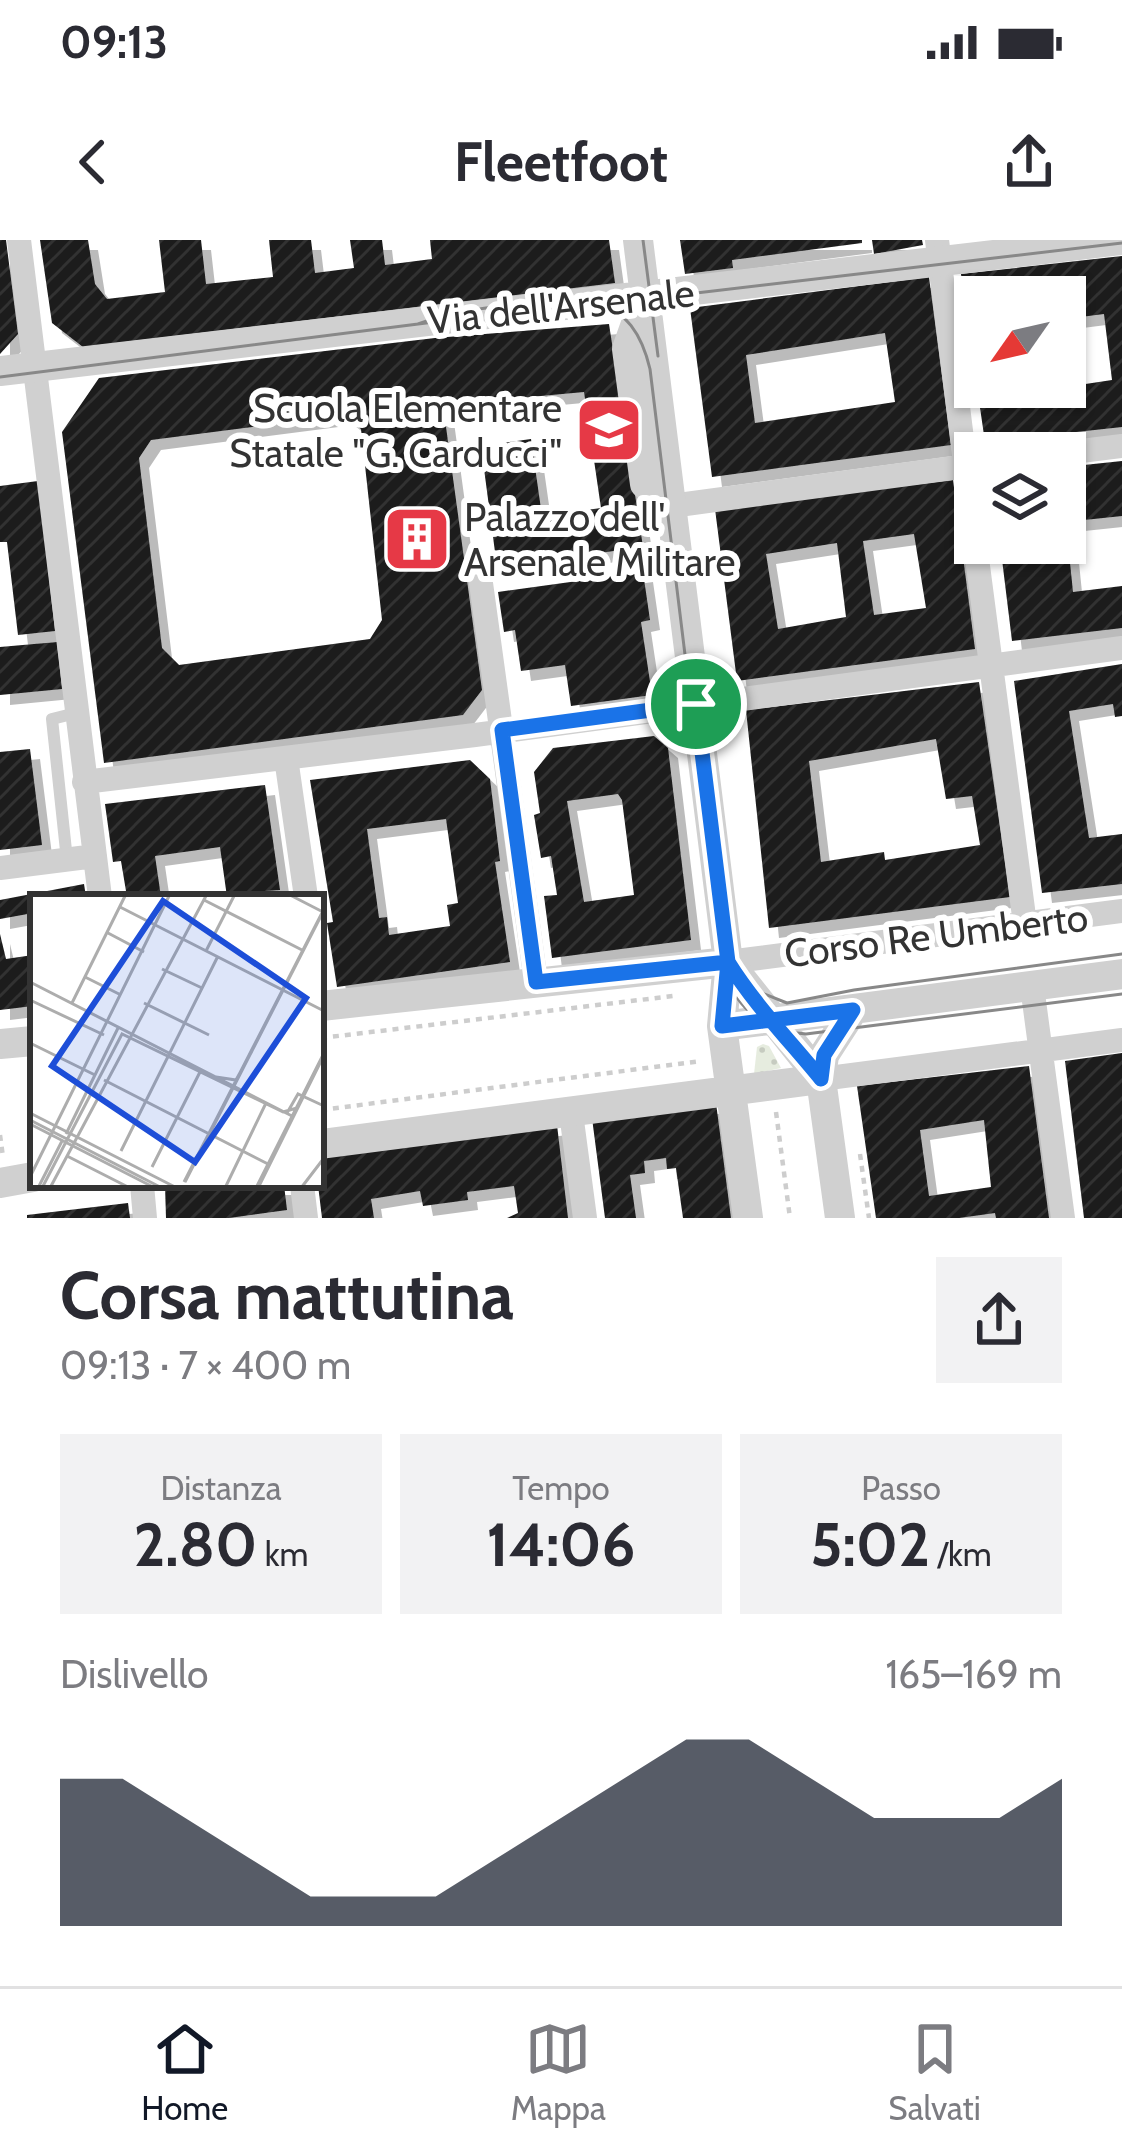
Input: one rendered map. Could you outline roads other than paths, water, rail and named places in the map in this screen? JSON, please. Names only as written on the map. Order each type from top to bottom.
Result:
[{"type":"street","points":[[20,240],[100,894]]},
{"type":"street","points":[[638,240],[728,962],[722,1026],[748,1218]]},
{"type":"street","name":"Via dell'Arsenale","points":[[0,371],[646,296],[939,251],[1122,240]]},
{"type":"street","points":[[939,251],[965,432]]},
{"type":"street","points":[[1086,450],[1122,446]]},
{"type":"street","points":[[671,506],[954,468]]},
{"type":"street","points":[[977,564],[1025,924]]},
{"type":"street","points":[[480,576],[536,982]]},
{"type":"street","points":[[85,782],[1122,648]]},
{"type":"street","points":[[286,758],[306,894]]},
{"type":"street","points":[[0,868],[95,856]]},
{"type":"street","name":"Corso Re Umberto","points":[[324,1005],[728,962],[1122,911]]},
{"type":"street","points":[[728,962],[821,1079],[840,1218]]},
{"type":"street","name":"Corso Re Umberto","points":[[722,1026],[1122,974]]},
{"type":"street","points":[[1032,986],[1063,1218]]},
{"type":"street","name":"Corso Re Umberto","points":[[821,1079],[824,1055],[853,1010]]},
{"type":"street","points":[[324,1144],[1122,1040]]},
{"type":"street","points":[[0,1044],[30,1041]]},
{"type":"street","points":[[571,1113],[585,1218]]},
{"type":"street","points":[[142,1188],[146,1218]]},
{"type":"street","points":[[302,1188],[306,1218]]},
{"type":"lane","points":[[68,860],[52,719],[76,712]]},
{"type":"tram line","points":[[643,240],[658,356]]},
{"type":"tram line","points":[[637,300],[1122,243]]},
{"type":"tram line","points":[[418,324],[493,307],[584,301],[618,313],[642,344],[650,369],[724,973],[746,1008],[766,1024],[806,1034],[1122,994]]},
{"type":"tram line","points":[[0,377],[434,322]]},
{"type":"tram line","points":[[735,963],[752,989],[787,1003],[1122,954]]},
{"type":"place","name":"Scuola Elementare Statale \"G. Carducci\"","points":[[609,430]]},
{"type":"place","name":"Palazzo dell' Arsenale Militare","points":[[417,539]]}]
